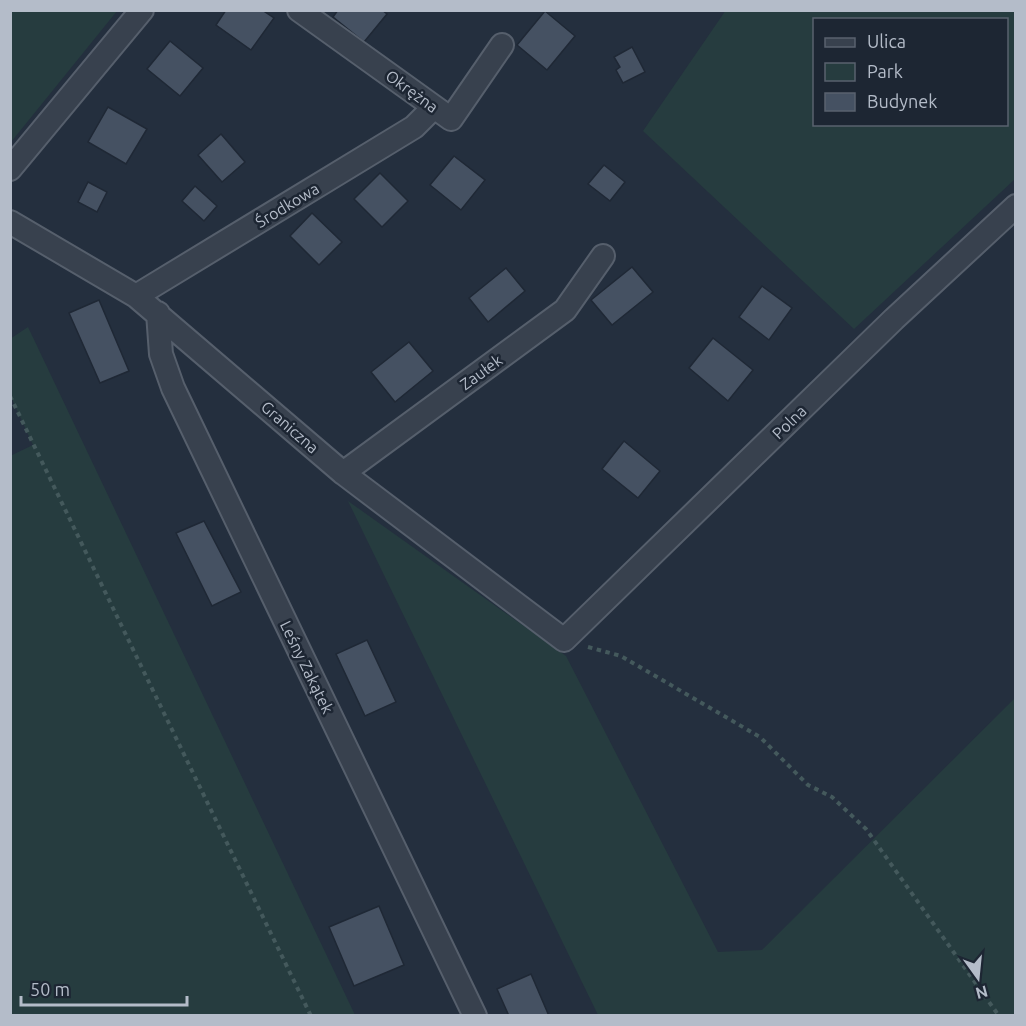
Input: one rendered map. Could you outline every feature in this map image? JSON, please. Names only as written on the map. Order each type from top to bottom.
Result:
[{"type":"street","points":[[10,169],[142,10]]},
{"type":"street","name":"Okrężna","points":[[299,10],[451,119],[502,45]]},
{"type":"street","name":"Środkowa","points":[[136,296],[414,127],[434,107]]},
{"type":"street","name":"Polna","points":[[564,640],[894,320],[1016,206]]},
{"type":"street","name":"Graniczna","points":[[10,222],[136,296],[343,473],[564,640]]},
{"type":"street","name":"Zaułek","points":[[343,473],[565,310],[603,256]]},
{"type":"street","name":"Leśny Zakątek","points":[[158,313],[162,354],[173,388],[475,1016]]},
{"type":"path","points":[[10,396],[311,1016]]},
{"type":"path","points":[[564,640],[621,656],[760,737],[808,785],[832,797],[866,829],[999,1016]]},
{"type":"green space","points":[[726,10],[1015,11],[1015,179],[854,329],[643,131]]},
{"type":"green space","points":[[10,11],[117,11],[11,142]]},
{"type":"green space","points":[[28,327],[355,1015],[11,1015],[10,456],[33,445],[11,397],[10,339]]},
{"type":"green space","points":[[348,501],[566,656],[718,952],[762,950],[1015,698],[1015,1015],[598,1015]]},
{"type":"building","points":[[226,10],[262,10],[274,18],[251,50],[216,25]]},
{"type":"building","points":[[338,10],[382,10],[387,14],[364,42],[333,17]]},
{"type":"building","points":[[545,11],[575,36],[547,70],[517,45]]},
{"type":"building","points":[[170,41],[203,68],[180,96],[147,69]]},
{"type":"building","points":[[632,47],[645,72],[623,83],[616,70],[620,67],[614,57]]},
{"type":"building","points":[[108,107],[147,129],[126,164],[88,142]]},
{"type":"building","points":[[221,134],[245,162],[222,182],[198,155]]},
{"type":"building","points":[[454,156],[485,180],[461,210],[430,185]]},
{"type":"building","points":[[604,165],[625,182],[610,201],[588,184]]},
{"type":"building","points":[[380,173],[408,201],[382,227],[354,199]]},
{"type":"building","points":[[88,182],[107,192],[97,212],[78,202]]},
{"type":"building","points":[[195,186],[217,206],[204,221],[182,201]]},
{"type":"building","points":[[312,213],[342,242],[319,265],[290,236]]},
{"type":"building","points":[[632,267],[653,292],[612,325],[591,300]]},
{"type":"building","points":[[506,268],[525,291],[488,322],[469,298]]},
{"type":"building","points":[[762,286],[792,308],[769,340],[739,317]]},
{"type":"building","points":[[99,300],[129,371],[100,383],[69,313]]},
{"type":"building","points":[[713,338],[753,370],[728,401],[689,368]]},
{"type":"building","points":[[409,342],[433,371],[395,402],[371,372]]},
{"type":"building","points":[[624,441],[660,471],[638,498],[602,469]]},
{"type":"building","points":[[204,521],[241,592],[212,606],[176,533]]},
{"type":"building","points":[[367,640],[396,702],[365,716],[336,654]]},
{"type":"building","points":[[379,906],[404,965],[354,986],[329,927]]},
{"type":"building","points":[[531,974],[549,1016],[509,1016],[497,989]]}]
